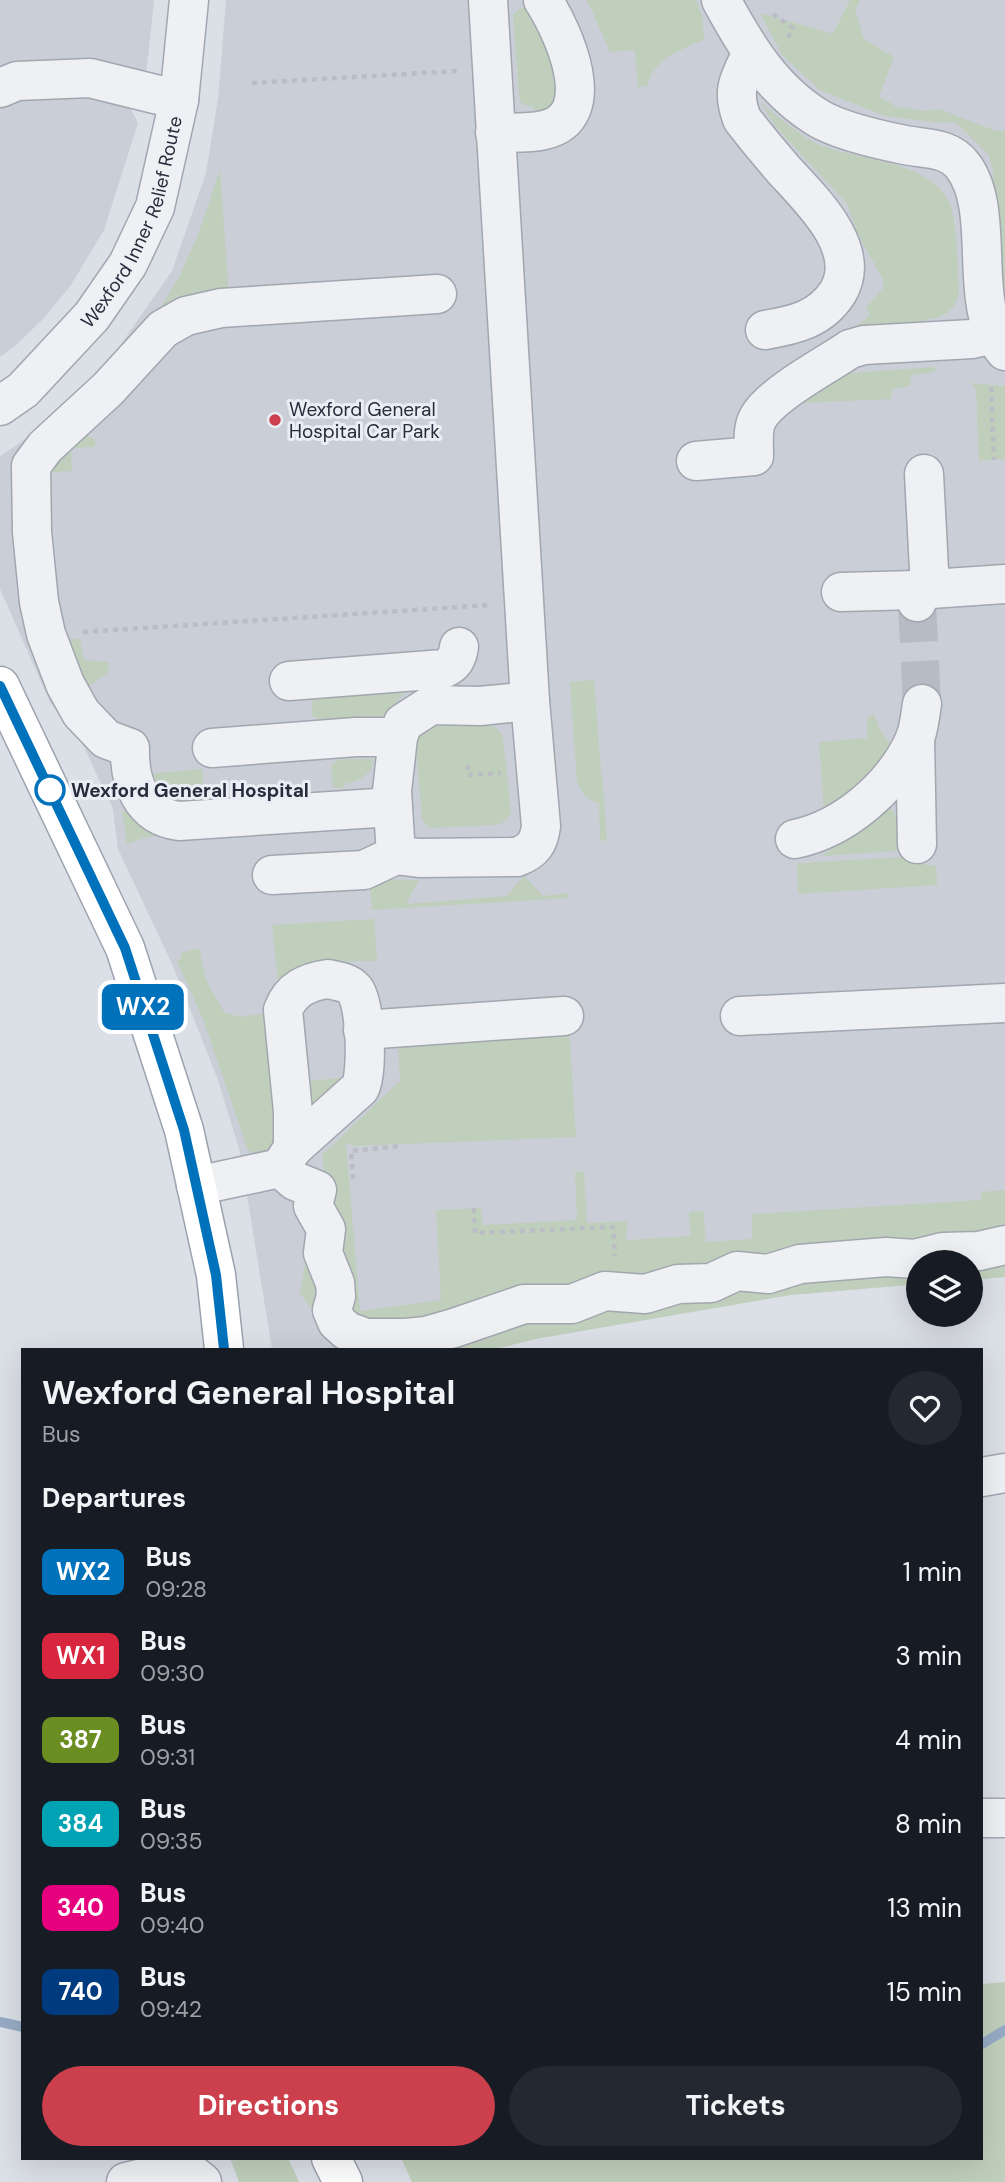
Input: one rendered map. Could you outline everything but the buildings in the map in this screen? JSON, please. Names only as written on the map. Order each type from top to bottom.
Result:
[{"type":"main road","points":[[0,685],[125,948],[184,1130],[216,1275],[224,1348]]},
{"type":"main road","points":[[332,2160],[343,2182]]},
{"type":"street","name":"Wexford Inner Relief Route","points":[[0,405],[23,390],[59,354],[92,316],[128,264],[155,206],[179,100],[189,0]]},
{"type":"street","points":[[272,875],[364,870],[396,855],[419,858],[517,857],[530,852],[540,838],[488,0]]},
{"type":"street","points":[[495,133],[544,130],[557,125],[572,106],[576,83],[574,73],[556,21],[543,0]]},
{"type":"street","points":[[696,461],[754,456],[754,428],[764,411],[778,397],[850,349],[864,345],[972,339],[999,342],[986,305],[977,203],[971,179],[962,165],[950,153],[905,145],[837,127],[819,119],[769,78],[721,0]]},
{"type":"street","points":[[752,53],[737,85],[737,105],[742,119],[821,210],[840,245],[845,269],[842,286],[831,302],[815,316],[800,324],[765,330]]},
{"type":"street","points":[[0,88],[17,81],[90,78],[179,100]]},
{"type":"street","points":[[392,807],[215,819],[167,819],[154,812],[134,787],[130,748],[106,739],[81,712],[65,684],[46,634],[39,601],[32,532],[31,466],[45,447],[108,389],[163,329],[186,316],[213,309],[437,294]]},
{"type":"street","points":[[921,594],[924,474]]},
{"type":"street","points":[[841,592],[921,594],[1005,584]]},
{"type":"street","points":[[289,681],[443,669],[452,665],[459,647]]},
{"type":"street","points":[[396,855],[392,807],[397,737],[403,723],[431,705],[480,706],[530,701]]},
{"type":"street","points":[[794,839],[811,835],[839,822],[883,788],[901,766],[919,721],[917,844]]},
{"type":"street","points":[[212,748],[356,737],[397,737]]},
{"type":"street","points":[[196,1186],[287,1158],[363,1084],[363,1030],[356,990],[349,984],[328,979],[303,985],[287,1000],[283,1010],[293,1112],[287,1158],[295,1181],[317,1190],[313,1206],[326,1229],[323,1254],[335,1283],[336,1296],[332,1310],[337,1322],[347,1331],[366,1338],[426,1336],[493,1317],[524,1304],[572,1304],[606,1292],[645,1294],[678,1284],[711,1283],[737,1271],[768,1274],[800,1264],[886,1257],[915,1259],[943,1252],[979,1251],[1005,1245]]},
{"type":"street","points":[[740,1016],[1005,1003]]},
{"type":"street","points":[[363,1030],[564,1016]]},
{"type":"street","points":[[983,1477],[1005,1473]]},
{"type":"street","points":[[983,1818],[1005,1818]]},
{"type":"street","points":[[126,2182],[156,2175],[192,2174],[202,2182]]},
{"type":"path","points":[[252,83],[461,70]]},
{"type":"path","points":[[991,387],[994,460]]},
{"type":"path","points":[[46,634],[503,604],[503,589],[524,586]]},
{"type":"path","points":[[468,765],[468,775],[513,772]]},
{"type":"path","points":[[351,1151],[401,1146]]},
{"type":"path","points":[[474,1208],[475,1233],[613,1227],[616,1264]]},
{"type":"shaded area","points":[[0,0],[154,0],[145,86],[126,100],[138,123],[104,230],[71,285],[44,318],[0,357]]},
{"type":"shaded area","name":"Wexford General Hospital","points":[[226,0],[1005,0],[1005,1277],[983,1279],[983,1250],[906,1250],[906,1285],[790,1295],[535,1339],[499,1348],[272,1348],[240,1152],[218,1080],[173,966],[118,849],[113,809],[83,745],[50,702],[0,589],[0,456],[39,430],[85,389],[119,347],[172,271],[206,173],[218,99]]},
{"type":"green space","points":[[587,0],[696,0],[702,15],[704,40],[670,56],[656,69],[647,86],[638,87],[635,50],[610,52]]},
{"type":"green space","points":[[850,0],[861,0],[855,10],[864,39],[894,57],[879,96],[897,107],[927,111],[939,109],[996,131],[1005,131],[1005,307],[1001,292],[993,173],[989,155],[955,122],[885,116],[820,90],[782,55],[760,13],[833,34]]},
{"type":"green space","points":[[524,7],[538,23],[550,50],[560,91],[560,101],[534,118],[534,108],[521,103],[519,96],[513,15]]},
{"type":"green space","points":[[761,103],[796,131],[818,144],[908,169],[938,187],[951,208],[956,244],[959,290],[956,303],[948,312],[925,319],[925,329],[847,333],[870,315],[866,308],[883,288],[883,280],[858,234],[847,204],[775,126]]},
{"type":"green space","points":[[220,170],[229,298],[154,319],[181,273],[199,232]]},
{"type":"green space","points":[[935,367],[935,372],[911,375],[910,386],[892,389],[891,399],[802,403],[850,373]]},
{"type":"green space","points":[[971,383],[1005,386],[1005,459],[979,461],[976,390]]},
{"type":"green space","points":[[77,436],[94,439],[94,447],[71,448],[72,471],[46,473]]},
{"type":"green space","points":[[56,639],[80,639],[84,660],[109,662],[108,673],[90,685],[78,685]]},
{"type":"green space","points":[[594,680],[601,771],[596,770],[602,773],[607,841],[600,840],[599,804],[586,797],[577,783],[570,682]]},
{"type":"green space","points":[[405,693],[383,716],[319,719],[312,715],[312,702],[315,697]]},
{"type":"green space","points":[[874,714],[879,728],[891,745],[864,782],[824,811],[819,742],[867,738],[867,717]]},
{"type":"green space","points":[[483,723],[495,727],[503,736],[511,814],[497,825],[429,828],[422,820],[416,745],[418,738],[428,727]]},
{"type":"green space","points":[[339,759],[373,759],[373,764],[368,773],[360,779],[345,784],[344,788],[333,788],[331,765]]},
{"type":"green space","points":[[202,769],[205,801],[167,803],[147,774]]},
{"type":"green space","points":[[887,808],[894,812],[897,823],[898,851],[821,856],[849,838]]},
{"type":"green space","points":[[122,810],[162,836],[147,837],[127,844]]},
{"type":"green space","points":[[923,856],[925,865],[936,866],[937,885],[798,894],[797,863]]},
{"type":"green space","points":[[524,876],[543,896],[568,893],[569,898],[372,910],[370,889],[373,879],[419,880],[406,904],[506,896]]},
{"type":"green space","points":[[374,919],[377,961],[316,962],[279,991],[272,925]]},
{"type":"green space","points":[[199,948],[206,980],[224,1012],[240,1017],[274,1012],[282,1148],[255,1154],[248,1150],[203,1019],[177,961],[181,958],[181,953]]},
{"type":"green space","points":[[569,1029],[576,1137],[353,1146],[346,1143],[360,1311],[441,1300],[436,1210],[481,1208],[483,1225],[577,1220],[575,1172],[584,1172],[587,1223],[628,1221],[626,1240],[691,1236],[689,1212],[703,1211],[706,1242],[752,1239],[752,1214],[981,1200],[981,1192],[1005,1190],[1005,1277],[983,1279],[983,1250],[906,1250],[906,1285],[790,1295],[535,1339],[499,1348],[344,1348],[300,1294],[310,1233],[330,1222],[322,1155],[400,1081],[398,1044]]},
{"type":"green space","points":[[348,1077],[322,1109],[310,1105],[309,1081]]},
{"type":"green space","points":[[1005,1982],[1005,2182],[412,2182],[402,2160],[983,2160],[983,1984]]},
{"type":"green space","points":[[231,2160],[289,2160],[299,2182],[239,2182]]},
{"type":"waterway","points":[[0,2022],[21,2027]]},
{"type":"waterway","points":[[983,2043],[1005,2030]]},
{"type":"tunnel","points":[[917,604],[922,704]]},
{"type":"bus line","name":"WX2","points":[[0,686],[125,948],[184,1130],[216,1275],[224,1348]]},
{"type":"place","name":"Wexford General Hospital Car Park","points":[[275,420]]},
{"type":"place","name":"Wexford General Hospital","points":[[50,790]]}]
